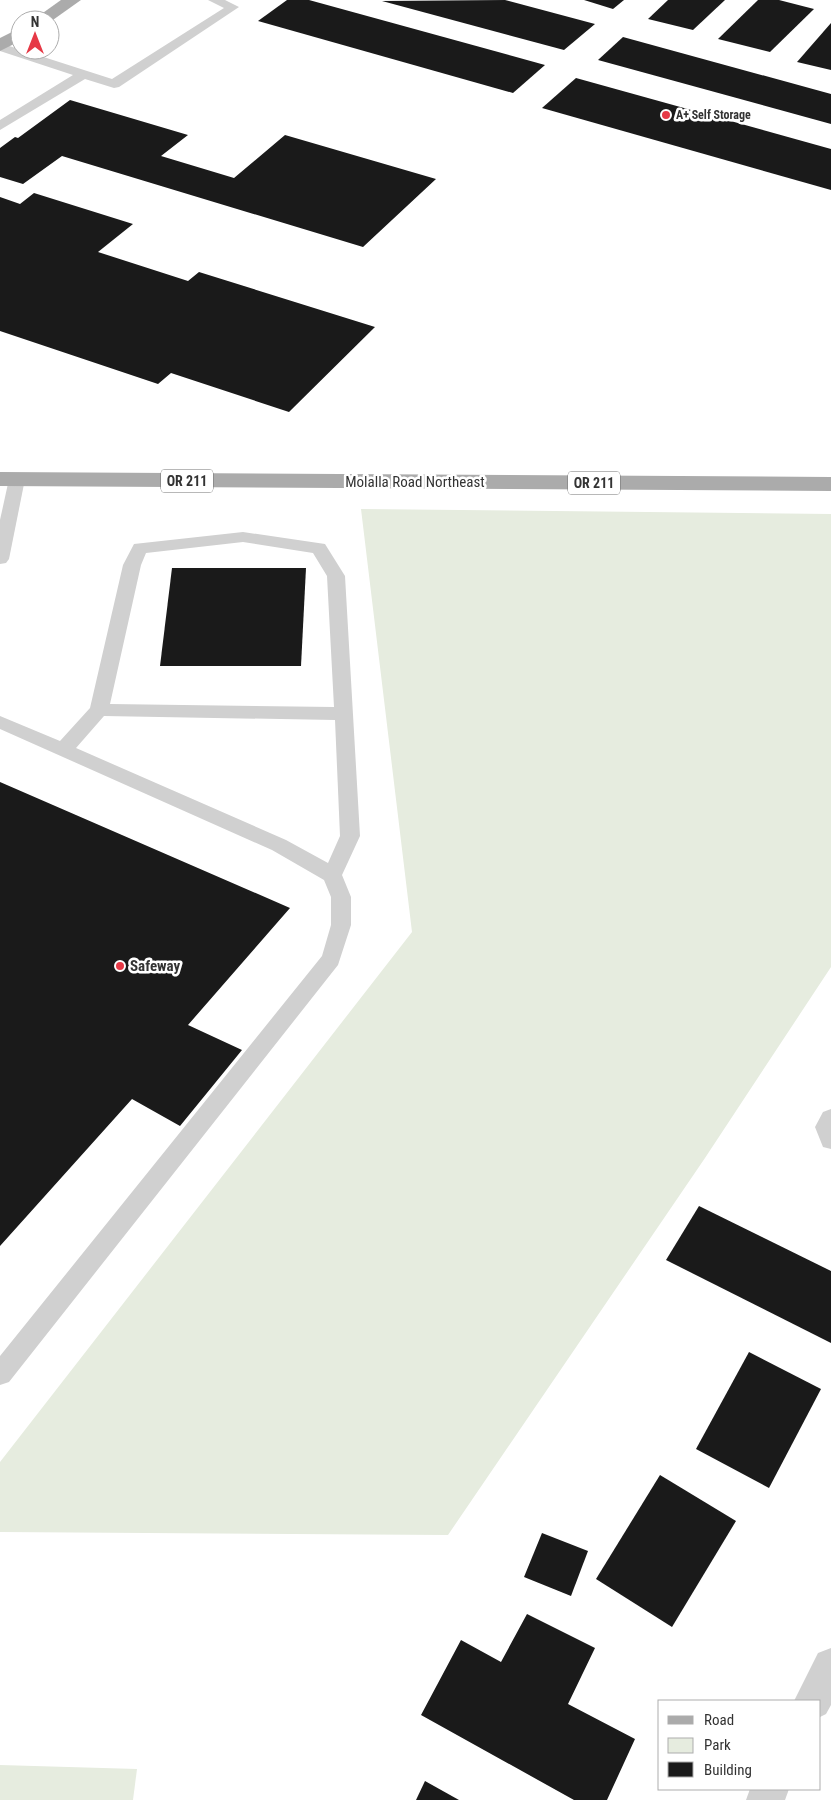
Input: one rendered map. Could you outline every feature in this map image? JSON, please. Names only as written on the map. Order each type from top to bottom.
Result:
[{"type":"main road","points":[[57,10],[73,0]]},
{"type":"main road","name":"Molalla Road Northeast","points":[[9,479],[831,484]]},
{"type":"street","points":[[814,1700],[831,1666]]},
{"type":"lane","points":[[0,46],[114,84],[233,7],[214,0]]},
{"type":"lane","points":[[0,126],[84,74]]},
{"type":"lane","points":[[0,559],[9,479]]},
{"type":"lane","points":[[63,750],[99,710],[132,565],[140,548],[243,537],[319,548],[336,576],[350,836],[332,874]]},
{"type":"lane","points":[[99,710],[344,714]]},
{"type":"lane","points":[[0,722],[279,845],[332,874],[341,896],[341,925],[331,959],[0,1374]]},
{"type":"lane","points":[[831,1118],[826,1128],[831,1140]]},
{"type":"green space","points":[[361,509],[831,514],[831,967],[705,1158],[448,1535],[0,1532],[0,1462],[412,932]]},
{"type":"green space","points":[[0,1765],[137,1769],[133,1800],[0,1800]]},
{"type":"building","points":[[287,0],[309,0],[545,65],[513,93],[258,21]]},
{"type":"building","points":[[505,0],[595,24],[564,50],[382,1]]},
{"type":"building","points":[[584,0],[624,0],[613,9]]},
{"type":"building","points":[[668,0],[725,0],[693,30],[648,19]]},
{"type":"building","points":[[758,0],[779,0],[814,9],[770,52],[718,39]]},
{"type":"building","points":[[831,23],[831,70],[797,62]]},
{"type":"building","points":[[623,37],[831,94],[831,124],[598,60]]},
{"type":"building","points":[[576,78],[831,149],[831,190],[542,108]]},
{"type":"building","points":[[70,100],[188,135],[161,156],[234,178],[285,135],[436,179],[363,247],[62,156],[23,184],[0,177],[0,148],[15,137],[18,138]]},
{"type":"building","points":[[34,193],[133,224],[98,252],[188,281],[199,272],[375,327],[289,412],[171,373],[158,384],[0,331],[0,197],[20,204]]},
{"type":"building","points":[[172,568],[306,568],[301,666],[160,666]]},
{"type":"building","name":"Safeway","points":[[0,782],[290,908],[188,1025],[242,1050],[180,1126],[132,1099],[0,1246]]},
{"type":"building","points":[[699,1206],[831,1271],[831,1343],[666,1260]]},
{"type":"building","points":[[749,1352],[821,1389],[769,1488],[696,1449]]},
{"type":"building","points":[[660,1475],[736,1521],[672,1627],[596,1579]]},
{"type":"building","points":[[542,1533],[588,1551],[571,1596],[524,1577]]},
{"type":"building","points":[[527,1614],[595,1648],[568,1704],[635,1739],[607,1800],[574,1800],[421,1715],[461,1640],[501,1662]]},
{"type":"building","points":[[425,1781],[459,1800],[416,1800]]},
{"type":"place","name":"A+ Self Storage","points":[[666,115]]},
{"type":"place","name":"Safeway","points":[[120,966]]}]
